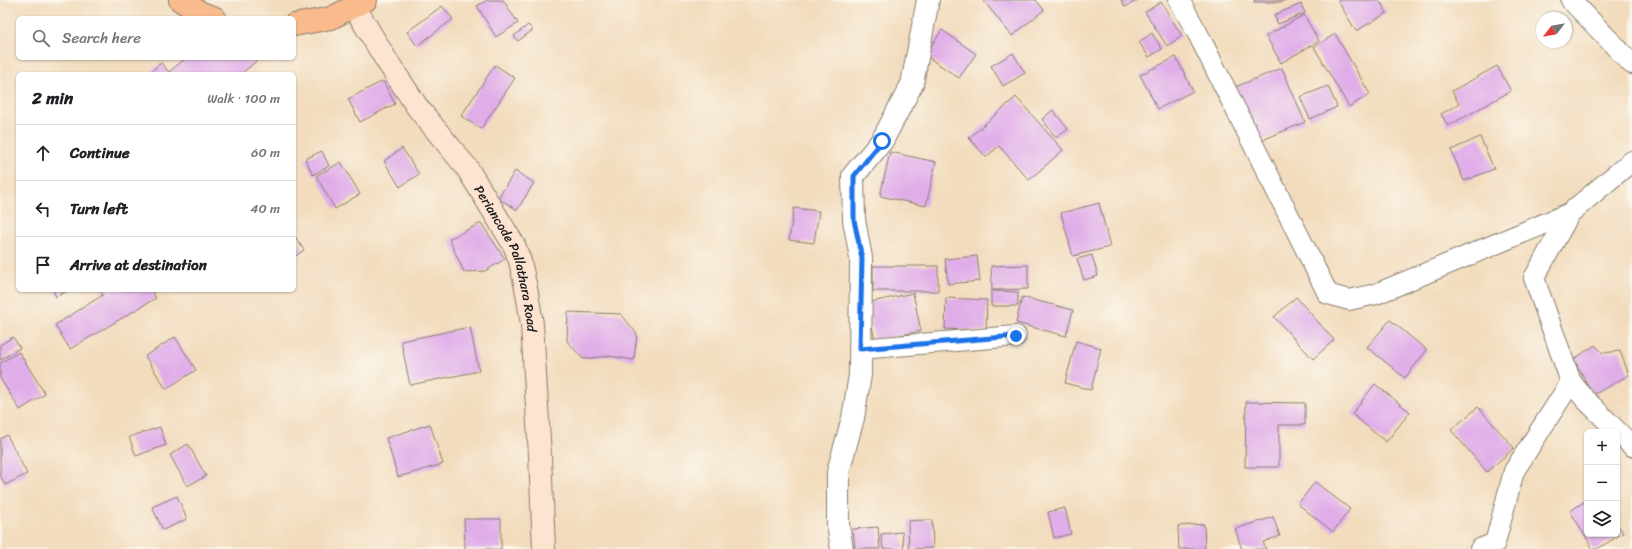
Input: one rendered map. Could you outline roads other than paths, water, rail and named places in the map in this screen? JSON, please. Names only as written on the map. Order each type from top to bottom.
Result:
[{"type":"main road","points":[[180,0],[198,12],[209,16]]},
{"type":"main road","points":[[296,25],[331,18],[360,3]]},
{"type":"main road","name":"Periancode Pallathara Road","points":[[360,3],[385,58],[418,108],[467,168],[514,245],[520,261],[532,324],[544,549]]},
{"type":"street","points":[[842,549],[838,525],[838,472],[853,418],[860,375],[862,258],[854,220],[854,176],[882,141],[912,84],[928,0]]},
{"type":"street","points":[[1179,0],[1198,34],[1328,294],[1349,300],[1376,294],[1570,214],[1632,160]]},
{"type":"street","points":[[1571,0],[1632,64]]},
{"type":"street","points":[[1570,214],[1534,278],[1571,382],[1585,399],[1632,446]]},
{"type":"street","points":[[860,349],[1016,336]]},
{"type":"street","points":[[1480,549],[1495,543],[1514,471],[1571,382]]}]
